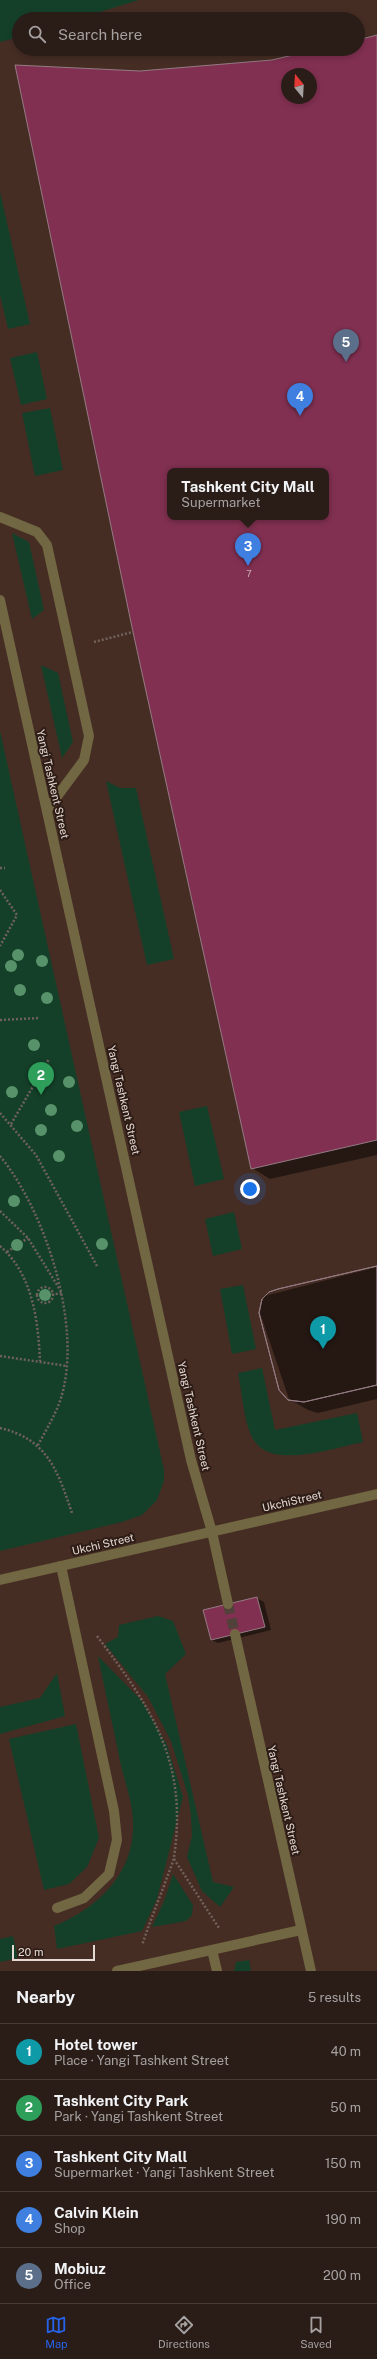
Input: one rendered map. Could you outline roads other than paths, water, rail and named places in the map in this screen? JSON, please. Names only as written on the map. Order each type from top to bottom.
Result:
[{"type":"street","points":[[0,516],[37,532],[47,545],[89,736],[84,760],[47,810]]},
{"type":"street","name":"Yangi Tashkent Street","points":[[0,600],[191,1460],[212,1532],[228,1604]]},
{"type":"street","name":"UkchiStreet","points":[[212,1532],[377,1494]]},
{"type":"street","name":"Ukchi Street","points":[[0,1580],[212,1532]]},
{"type":"street","points":[[57,1908],[84,1898],[109,1874],[117,1840],[114,1811],[62,1566]]},
{"type":"street","name":"Yangi Tashkent Street","points":[[235,1634],[310,1971]]},
{"type":"street","points":[[117,1971],[301,1930]]},
{"type":"street","points":[[212,1950],[217,1971]]},
{"type":"tunnel","points":[[228,1604],[235,1634]]},
{"type":"place","name":"Mobiuz","points":[[346,362]]},
{"type":"place","name":"Calvin Klein","points":[[300,416]]},
{"type":"place","name":"Tashkent City Mall","points":[[248,566]]},
{"type":"place","name":"Tashkent City Park","points":[[41,1095]]},
{"type":"place","name":"Hotel tower","points":[[323,1349]]}]
